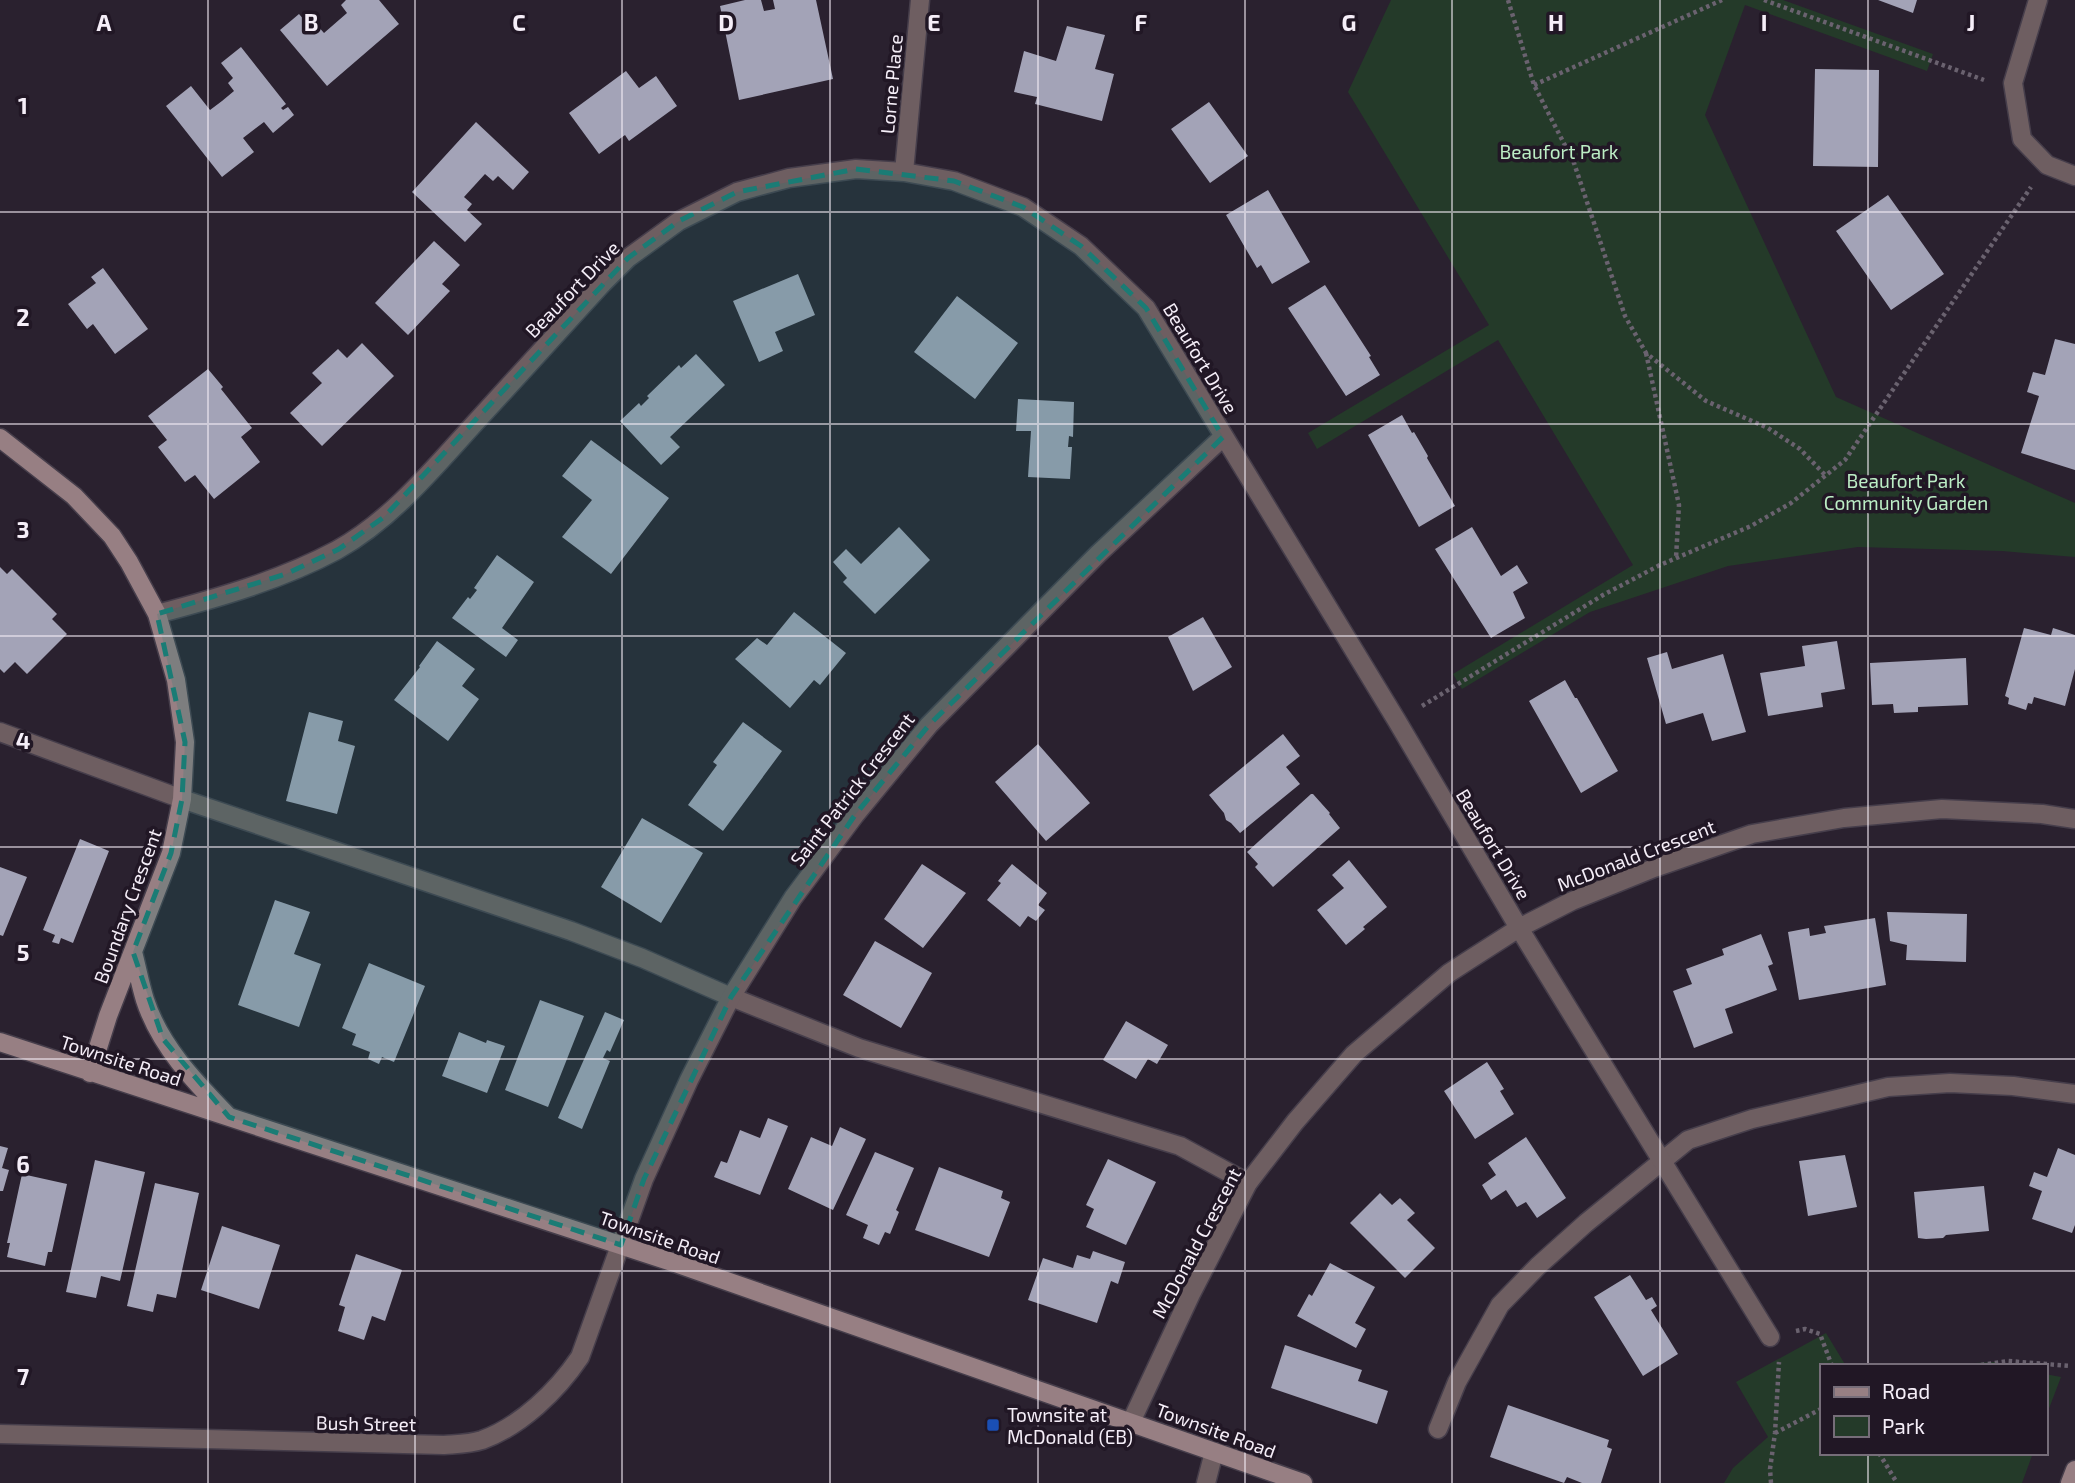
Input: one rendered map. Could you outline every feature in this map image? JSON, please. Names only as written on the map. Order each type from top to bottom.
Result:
[{"type":"street","name":"Lorne Place","points":[[904,172],[919,0]]},
{"type":"street","points":[[2038,0],[2013,83],[2022,139],[2047,165],[2075,176]]},
{"type":"street","name":"Beaufort Drive","points":[[157,614],[286,574],[338,549],[384,517],[429,473],[628,258],[679,221],[737,192],[789,178],[856,169],[904,172],[954,181],[1023,207],[1081,246],[1146,308],[1770,1337]]},
{"type":"street","name":"Saint Patrick Crescent","points":[[621,1245],[644,1179],[689,1080],[731,997],[793,898],[855,815],[929,724],[1098,554],[1223,437]]},
{"type":"street","name":"Boundary Crescent","points":[[0,438],[74,496],[111,536],[139,578],[157,614],[176,680],[186,742],[182,799],[171,853],[108,1016],[90,1073]]},
{"type":"street","points":[[0,732],[182,799],[571,931],[859,1048],[1180,1146],[1248,1183]]},
{"type":"street","name":"McDonald Crescent","points":[[1131,1422],[1191,1294],[1248,1183],[1294,1122],[1354,1054],[1449,973],[1520,928],[1572,901],[1654,867],[1752,834],[1844,817],[1942,808],[2042,814],[2075,819]]},
{"type":"street","points":[[133,951],[146,1001],[163,1039],[188,1075],[229,1117]]},
{"type":"street","name":"Townsite Road","points":[[0,1042],[621,1245],[1303,1483]]},
{"type":"street","points":[[1438,1429],[1457,1382],[1500,1305],[1586,1223],[1688,1140],[1752,1119],[1888,1087],[1950,1083],[2013,1086],[2075,1094]]},
{"type":"street","name":"Bush Street","points":[[0,1434],[430,1445],[479,1441],[504,1430],[569,1374],[580,1357],[621,1245]]},
{"type":"street","points":[[1206,1483],[1214,1452]]},
{"type":"street","points":[[2070,1483],[2075,1471]]},
{"type":"path","points":[[1508,0],[1534,85],[1574,163],[1625,316],[1646,353],[1679,505],[1676,558]]},
{"type":"path","points":[[1534,85],[1722,0]]},
{"type":"path","points":[[1765,0],[2014,90]]},
{"type":"path","points":[[1397,721],[1603,595],[1676,558],[1751,526],[1791,503],[1845,460],[2047,165]]},
{"type":"path","points":[[1646,353],[1706,401],[1768,428],[1800,449],[1826,476]]},
{"type":"path","points":[[1771,1483],[1780,1356],[1770,1337],[1805,1329],[1820,1334],[1831,1364]]},
{"type":"path","points":[[1988,1364],[2008,1361],[2046,1364]]},
{"type":"path","points":[[2047,1364],[2071,1366]]},
{"type":"path","points":[[1775,1433],[1820,1410]]},
{"type":"path","points":[[1880,1455],[1897,1483]]},
{"type":"highlighted area","points":[[856,169],[954,181],[1023,207],[1081,246],[1146,308],[1223,437],[929,725],[855,815],[731,997],[644,1179],[621,1245],[229,1117],[163,1039],[133,952],[171,853],[182,799],[185,742],[157,614],[286,574],[339,549],[384,517],[628,258],[679,221],[737,192]]},
{"type":"green space","name":"Beaufort Park","points":[[1391,0],[1783,0],[1933,54],[1927,71],[1745,5],[1705,115],[1836,397],[2075,503],[2075,557],[2002,551],[1858,547],[1728,566],[1590,612],[1462,689],[1453,674],[1633,565],[1498,340],[1317,449],[1308,433],[1489,325],[1348,92]]},
{"type":"green space","points":[[1826,1333],[1845,1364],[1820,1364],[1820,1455],[2032,1455],[2022,1483],[1724,1483],[1733,1468],[1768,1437],[1736,1382]]},
{"type":"green space","points":[[1995,1362],[2003,1364],[1954,1364]]},
{"type":"green space","points":[[2047,1374],[2061,1377],[2047,1414]]},
{"type":"building","points":[[346,0],[379,0],[399,24],[327,86],[280,30],[299,14],[312,29],[317,25],[324,33],[347,13],[341,5]]},
{"type":"building","points":[[745,0],[761,0],[764,11],[775,9],[773,0],[816,0],[833,79],[739,100],[720,6]]},
{"type":"building","points":[[1878,0],[1917,0],[1913,13]]},
{"type":"building","points":[[1067,26],[1105,35],[1095,69],[1114,74],[1102,121],[1035,104],[1037,97],[1014,92],[1024,51],[1056,61]]},
{"type":"building","points":[[241,47],[286,104],[281,108],[283,110],[288,107],[294,115],[273,133],[264,122],[243,138],[254,152],[222,177],[166,106],[191,86],[210,110],[222,101],[234,91],[228,83],[233,78],[221,63]]},
{"type":"building","points":[[1815,69],[1879,70],[1878,167],[1813,166]]},
{"type":"building","points":[[626,71],[639,88],[656,76],[677,106],[629,141],[625,135],[599,154],[569,113]]},
{"type":"building","points":[[1209,102],[1248,156],[1210,183],[1171,129]]},
{"type":"building","points":[[476,122],[529,172],[513,190],[498,176],[493,181],[485,174],[464,197],[472,204],[467,210],[482,224],[465,242],[412,192]]},
{"type":"building","points":[[1268,190],[1310,262],[1272,284],[1261,265],[1257,268],[1226,215]]},
{"type":"building","points":[[1888,195],[1944,274],[1891,310],[1836,231]]},
{"type":"building","points":[[434,241],[460,265],[442,284],[450,291],[408,335],[375,303]]},
{"type":"building","points":[[103,268],[148,329],[115,354],[93,324],[87,329],[68,304],[96,283],[91,277]]},
{"type":"building","points":[[798,274],[815,315],[775,332],[783,351],[759,362],[733,301]]},
{"type":"building","points":[[1325,285],[1371,356],[1369,357],[1380,375],[1346,396],[1288,308]]},
{"type":"building","points":[[957,296],[1018,343],[975,399],[914,352]]},
{"type":"building","points":[[2055,339],[2075,344],[2075,470],[2021,453],[2039,396],[2027,392],[2033,372],[2045,375]]},
{"type":"building","points":[[362,343],[394,376],[322,446],[290,413],[322,383],[312,373],[338,349],[347,358]]},
{"type":"building","points":[[696,354],[725,385],[670,437],[680,447],[661,465],[620,421],[639,403],[641,406],[649,398],[647,396],[679,365],[681,368]]},
{"type":"building","points":[[208,369],[252,428],[241,437],[260,462],[214,499],[195,475],[185,482],[158,447],[167,440],[148,416]]},
{"type":"building","points":[[1018,399],[1074,402],[1073,437],[1069,436],[1068,447],[1072,447],[1070,479],[1028,477],[1031,431],[1016,431]]},
{"type":"building","points":[[1402,415],[1455,506],[1419,527],[1368,435]]},
{"type":"building","points":[[591,440],[669,498],[611,574],[562,537],[592,500],[562,476]]},
{"type":"building","points":[[899,527],[930,560],[875,614],[843,582],[847,578],[833,562],[846,549],[861,564]]},
{"type":"building","points":[[1472,527],[1501,576],[1517,565],[1528,583],[1513,592],[1525,618],[1491,638],[1435,549]]},
{"type":"building","points":[[497,555],[534,582],[502,628],[518,640],[506,657],[452,618],[477,590],[474,588]]},
{"type":"building","points":[[0,567],[7,574],[12,569],[57,614],[52,619],[67,634],[27,674],[15,662],[4,673],[0,669]]},
{"type":"building","points":[[794,612],[846,653],[820,685],[814,680],[790,708],[735,659],[757,638],[767,645]]},
{"type":"building","points":[[1203,617],[1232,667],[1193,691],[1168,637]]},
{"type":"building","points":[[2024,628],[2051,635],[2053,628],[2075,635],[2075,669],[2065,706],[2034,697],[2026,710],[2008,704],[2009,698],[2005,696]]},
{"type":"building","points":[[437,641],[475,669],[462,686],[479,699],[448,741],[394,700]]},
{"type":"building","points":[[1837,641],[1845,689],[1821,693],[1823,707],[1768,716],[1760,673],[1805,666],[1802,646]]},
{"type":"building","points":[[1667,652],[1672,669],[1723,654],[1746,732],[1712,741],[1703,713],[1666,724],[1647,658]]},
{"type":"building","points":[[1966,658],[1968,705],[1918,707],[1918,712],[1894,713],[1893,704],[1872,705],[1870,663]]},
{"type":"building","points":[[1565,680],[1618,771],[1581,793],[1529,701]]},
{"type":"building","points":[[309,712],[343,721],[338,741],[355,746],[337,814],[286,801]]},
{"type":"building","points":[[743,722],[782,751],[723,831],[688,805],[717,765],[713,762]]},
{"type":"building","points":[[1283,734],[1300,756],[1286,767],[1300,784],[1240,833],[1226,820],[1224,813],[1209,795]]},
{"type":"building","points":[[1038,744],[1090,803],[1046,841],[995,782]]},
{"type":"building","points":[[1311,794],[1330,813],[1340,828],[1273,887],[1255,867],[1258,864],[1247,852]]},
{"type":"building","points":[[642,818],[703,853],[661,923],[601,887]]},
{"type":"building","points":[[80,839],[109,851],[73,943],[61,938],[59,944],[52,942],[55,935],[43,930]]},
{"type":"building","points":[[1349,860],[1387,907],[1346,945],[1317,910],[1344,888],[1332,875]]},
{"type":"building","points":[[922,864],[966,893],[923,948],[884,919]]},
{"type":"building","points":[[1012,864],[1047,893],[1038,905],[1045,910],[1036,921],[1028,916],[1020,927],[987,900]]},
{"type":"building","points":[[0,867],[27,877],[3,936],[0,935]]},
{"type":"building","points":[[275,900],[310,912],[294,954],[321,964],[299,1027],[238,1005]]},
{"type":"building","points":[[1887,912],[1967,914],[1966,962],[1906,960],[1907,945],[1890,941]]},
{"type":"building","points":[[1875,918],[1886,985],[1799,1000],[1788,932],[1809,928],[1810,936],[1826,933],[1824,926]]},
{"type":"building","points":[[1761,934],[1773,964],[1768,966],[1777,990],[1725,1009],[1733,1033],[1694,1048],[1673,991],[1692,984],[1686,969],[1724,955],[1722,949]]},
{"type":"building","points":[[875,941],[932,973],[901,1028],[843,995]]},
{"type":"building","points":[[369,963],[425,986],[394,1062],[382,1057],[379,1064],[368,1059],[370,1052],[352,1045],[356,1034],[342,1028]]},
{"type":"building","points":[[540,1000],[584,1016],[548,1107],[505,1090]]},
{"type":"building","points":[[605,1012],[624,1020],[610,1052],[607,1050],[603,1058],[610,1061],[582,1129],[558,1118]]},
{"type":"building","points":[[1126,1021],[1168,1045],[1157,1064],[1148,1059],[1136,1079],[1103,1060]]},
{"type":"building","points":[[459,1032],[486,1043],[487,1040],[505,1046],[487,1093],[442,1076]]},
{"type":"building","points":[[1487,1062],[1504,1089],[1500,1091],[1514,1114],[1475,1139],[1444,1091]]},
{"type":"building","points":[[768,1118],[788,1126],[760,1195],[714,1177],[721,1161],[727,1163],[740,1130],[760,1138]]},
{"type":"building","points":[[840,1127],[866,1139],[833,1210],[788,1189],[811,1137],[832,1146]]},
{"type":"building","points":[[1526,1137],[1566,1198],[1537,1218],[1526,1202],[1517,1207],[1506,1190],[1491,1200],[1482,1185],[1496,1175],[1488,1163]]},
{"type":"building","points":[[0,1146],[8,1148],[2,1168],[9,1170],[3,1191],[0,1191]]},
{"type":"building","points":[[2058,1148],[2075,1155],[2075,1225],[2072,1233],[2032,1219],[2042,1191],[2029,1186],[2034,1172],[2047,1177]]},
{"type":"building","points":[[875,1152],[914,1168],[896,1210],[899,1212],[890,1234],[885,1232],[879,1245],[863,1238],[868,1225],[846,1215]]},
{"type":"building","points":[[1845,1155],[1857,1207],[1808,1216],[1799,1161]]},
{"type":"building","points":[[1108,1159],[1156,1182],[1126,1245],[1086,1227],[1094,1209],[1086,1205]]},
{"type":"building","points":[[95,1160],[145,1172],[120,1281],[101,1276],[96,1298],[66,1292]]},
{"type":"building","points":[[939,1167],[1003,1191],[1001,1198],[1010,1202],[989,1257],[915,1230]]},
{"type":"building","points":[[22,1174],[67,1184],[52,1252],[48,1252],[45,1266],[7,1257],[10,1243],[7,1243]]},
{"type":"building","points":[[155,1183],[199,1193],[176,1298],[157,1294],[153,1312],[127,1306]]},
{"type":"building","points":[[1984,1186],[1989,1231],[1946,1235],[1943,1238],[1918,1238],[1914,1192]]},
{"type":"building","points":[[1380,1193],[1392,1205],[1400,1198],[1415,1213],[1407,1220],[1435,1248],[1405,1278],[1350,1223]]},
{"type":"building","points":[[222,1226],[280,1245],[259,1309],[201,1290]]},
{"type":"building","points":[[1093,1251],[1125,1262],[1118,1284],[1111,1281],[1097,1323],[1028,1300],[1043,1258],[1073,1268],[1077,1255],[1090,1259]]},
{"type":"building","points":[[356,1254],[402,1270],[385,1321],[372,1316],[364,1340],[338,1331],[345,1307],[339,1305]]},
{"type":"building","points":[[1330,1263],[1375,1287],[1355,1323],[1366,1329],[1356,1348],[1297,1316],[1309,1294],[1312,1296]]},
{"type":"building","points":[[1630,1275],[1646,1300],[1652,1297],[1657,1306],[1651,1310],[1678,1354],[1643,1376],[1594,1297]]},
{"type":"building","points":[[1285,1345],[1362,1370],[1358,1381],[1388,1391],[1377,1424],[1271,1388]]},
{"type":"building","points":[[1508,1405],[1609,1440],[1607,1447],[1612,1449],[1601,1483],[1582,1483],[1567,1477],[1564,1483],[1490,1457]]},
{"type":"place","name":"Townsite at McDonald (EB)","points":[[993,1425]]},
{"type":"park label","name":"Beaufort Park Community Garden","points":[[1906,491]]}]
